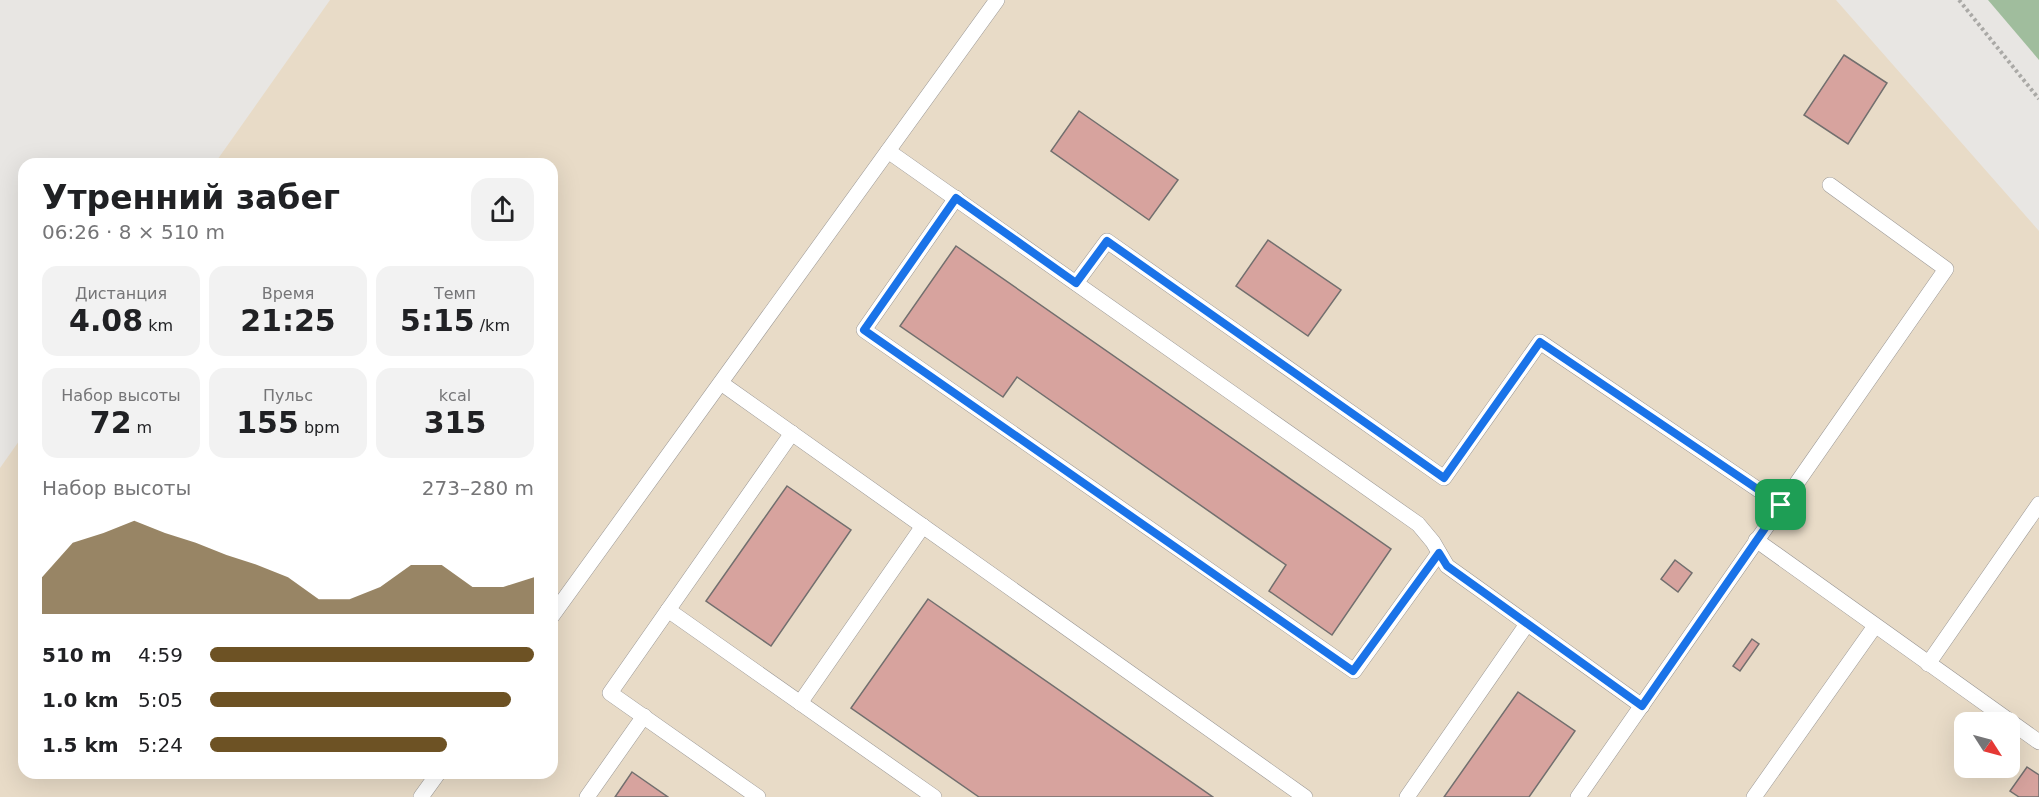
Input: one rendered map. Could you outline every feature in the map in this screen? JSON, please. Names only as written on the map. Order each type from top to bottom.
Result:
[{"type":"lane","points":[[558,608],[997,0]]},
{"type":"lane","points":[[888,151],[1418,524],[1433,542],[1447,566],[1642,706]]},
{"type":"lane","points":[[1578,797],[1946,269],[1830,185]]},
{"type":"lane","points":[[956,198],[864,330],[1353,671],[1439,553]]},
{"type":"lane","points":[[1076,283],[1107,241],[1444,478],[1540,342],[1781,505]]},
{"type":"lane","points":[[720,382],[1305,797]]},
{"type":"lane","points":[[758,797],[610,693],[792,433]]},
{"type":"lane","points":[[1928,664],[2039,504]]},
{"type":"lane","points":[[800,703],[923,526]]},
{"type":"lane","points":[[1756,540],[2039,742]]},
{"type":"lane","points":[[668,610],[934,797]]},
{"type":"lane","points":[[1407,797],[1527,624]]},
{"type":"lane","points":[[1755,797],[1875,626]]},
{"type":"lane","points":[[587,797],[644,716]]},
{"type":"lane","points":[[421,797],[434,779]]},
{"type":"path","points":[[1959,0],[2039,99]]},
{"type":"shaded area","points":[[330,0],[1836,0],[2039,231],[2039,797],[0,797],[0,468],[18,442],[18,779],[558,779],[558,158],[219,158]]},
{"type":"green space","points":[[1988,0],[2039,0],[2039,60]]},
{"type":"building","points":[[1844,55],[1887,83],[1848,144],[1804,115]]},
{"type":"building","points":[[1079,111],[1178,180],[1149,220],[1051,151]]},
{"type":"building","points":[[1268,240],[1341,290],[1308,336],[1236,286]]},
{"type":"building","points":[[956,246],[1391,549],[1332,635],[1269,591],[1286,565],[1017,377],[1003,397],[900,326]]},
{"type":"building","points":[[787,486],[851,530],[771,646],[706,601]]},
{"type":"building","points":[[1675,560],[1692,573],[1678,592],[1661,579]]},
{"type":"building","points":[[928,599],[1213,797],[979,797],[851,708]]},
{"type":"building","points":[[1752,639],[1759,644],[1740,671],[1733,666]]},
{"type":"building","points":[[1518,692],[1575,731],[1529,797],[1444,797]]},
{"type":"building","points":[[2027,767],[2039,775],[2039,797],[2019,797],[2010,791]]},
{"type":"building","points":[[632,772],[668,797],[615,797]]},
{"type":"route","points":[[956,198],[1076,283],[1107,241],[1444,478],[1540,342],[1781,505],[1642,706],[1447,566],[1439,553],[1353,671],[864,330],[956,198]]}]
